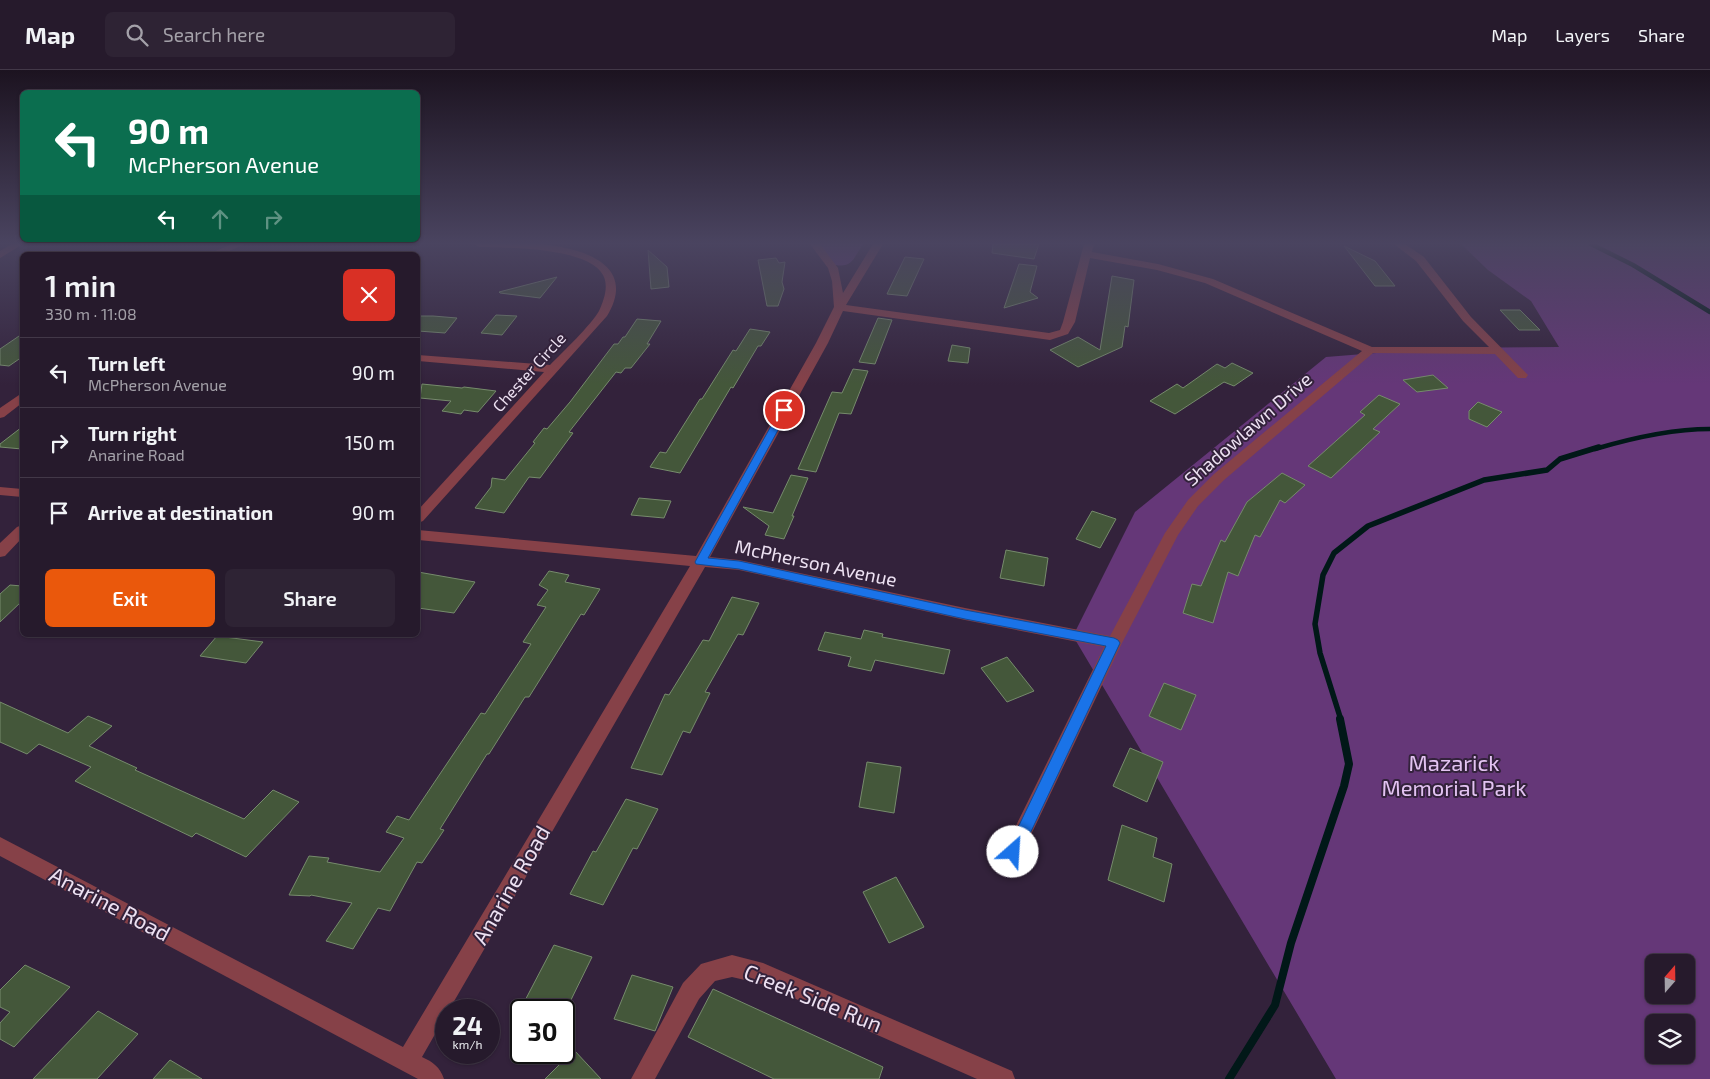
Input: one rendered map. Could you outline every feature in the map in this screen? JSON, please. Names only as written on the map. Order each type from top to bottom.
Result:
[{"type":"street","name":"Chester Circle","points":[[420,516],[603,314],[612,291]]},
{"type":"street","name":"Anarine Road","points":[[838,291],[839,306]]},
{"type":"street","name":"Anarine Road","points":[[0,846],[407,1061],[700,562],[822,343],[839,306],[850,291]]},
{"type":"street","points":[[839,306],[1050,337],[1064,332],[1069,322],[1077,291]]},
{"type":"street","points":[[1233,291],[1370,350],[1499,350]]},
{"type":"street","points":[[1445,291],[1468,319],[1522,375]]},
{"type":"street","name":"Shadowlawn Drive","points":[[1013,852],[1114,643],[1172,533],[1193,503],[1218,477],[1370,350]]},
{"type":"street","points":[[420,358],[554,369]]},
{"type":"street","points":[[0,414],[20,399]]},
{"type":"street","points":[[0,491],[20,494]]},
{"type":"street","points":[[0,552],[20,532]]},
{"type":"street","name":"McPherson Avenue","points":[[420,535],[739,565],[965,614],[1114,643]]},
{"type":"street","name":"Creek Side Run","points":[[642,1079],[692,991],[709,972],[732,966],[763,974],[1004,1079]]},
{"type":"street","points":[[407,1061],[426,1070],[433,1079]]},
{"type":"green space","name":"Mazarick Memorial Park","points":[[1517,291],[1710,291],[1710,1079],[1336,1079],[1073,636],[1135,512],[1326,357],[1438,348],[1559,347],[1531,301]]},
{"type":"building","points":[[503,291],[546,291],[540,298],[499,292]]},
{"type":"building","points":[[764,291],[783,291],[778,306],[767,306]]},
{"type":"building","points":[[888,291],[909,291],[907,296],[887,294]]},
{"type":"building","points":[[1010,291],[1030,291],[1038,298],[1004,308]]},
{"type":"building","points":[[1110,291],[1133,291],[1128,327],[1125,326],[1122,347],[1078,367],[1050,350],[1078,337],[1100,350]]},
{"type":"building","points":[[1500,310],[1520,310],[1540,330],[1519,330]]},
{"type":"building","points":[[496,315],[517,316],[502,335],[481,333]]},
{"type":"building","points":[[420,316],[457,318],[445,333],[420,331]]},
{"type":"building","points":[[878,318],[892,320],[875,364],[859,362]]},
{"type":"building","points":[[637,319],[661,321],[647,344],[650,344],[631,368],[625,368],[621,373],[616,372],[569,432],[573,433],[540,478],[529,477],[504,513],[475,508],[491,487],[492,478],[505,480],[535,443],[533,442],[544,428],[547,429],[614,344],[618,344],[625,337]]},
{"type":"building","points":[[750,329],[770,332],[761,346],[758,346],[733,388],[731,387],[680,473],[650,467],[660,452],[666,453],[733,350],[736,351]]},
{"type":"building","points":[[20,335],[20,358],[9,366],[0,365],[0,349]]},
{"type":"building","points":[[952,345],[970,348],[968,363],[948,361]]},
{"type":"building","points":[[1232,363],[1253,373],[1234,386],[1224,382],[1175,414],[1150,401],[1177,384],[1183,388],[1217,364],[1225,368]]},
{"type":"building","points":[[853,369],[868,371],[851,414],[839,413],[816,472],[798,469],[832,392],[842,393]]},
{"type":"building","points":[[1433,375],[1448,388],[1417,392],[1403,380]]},
{"type":"building","points":[[422,384],[496,391],[478,412],[464,410],[461,414],[442,411],[451,401],[420,398]]},
{"type":"building","points":[[1379,395],[1400,404],[1373,429],[1380,432],[1331,478],[1308,466],[1365,415],[1360,412]]},
{"type":"building","points":[[1478,402],[1502,412],[1487,427],[1469,419],[1469,411]]},
{"type":"building","points":[[20,429],[20,449],[0,447],[0,444]]},
{"type":"building","points":[[1282,473],[1305,485],[1285,503],[1280,500],[1260,537],[1255,535],[1238,576],[1228,572],[1213,623],[1183,613],[1192,584],[1201,586],[1221,540],[1225,542],[1247,502]]},
{"type":"building","points":[[791,475],[808,478],[792,516],[794,516],[784,539],[765,535],[769,526],[743,507],[773,513]]},
{"type":"building","points":[[639,498],[671,501],[664,518],[631,515]]},
{"type":"building","points":[[1092,511],[1116,519],[1100,548],[1076,539]]},
{"type":"building","points":[[1006,550],[1048,558],[1044,586],[1000,578]]},
{"type":"building","points":[[549,571],[569,575],[565,582],[600,589],[584,615],[581,614],[529,697],[525,697],[489,754],[487,754],[440,829],[444,830],[422,863],[417,862],[390,911],[378,908],[353,949],[326,941],[352,903],[311,895],[289,895],[309,856],[329,858],[327,862],[380,872],[404,838],[386,832],[397,816],[409,820],[481,713],[485,714],[531,644],[523,642],[546,607],[537,605],[548,590],[539,585]]},
{"type":"building","points":[[420,572],[475,582],[454,613],[420,608]]},
{"type":"building","points":[[10,585],[20,586],[20,603],[0,622],[0,594]]},
{"type":"building","points":[[732,597],[759,603],[743,635],[738,634],[705,692],[710,693],[690,733],[683,731],[662,775],[631,768],[665,694],[669,695],[703,640],[709,641]]},
{"type":"building","points":[[864,630],[883,634],[882,637],[950,650],[944,674],[875,660],[871,671],[848,666],[851,657],[818,650],[825,632],[861,639]]},
{"type":"building","points":[[216,637],[263,642],[246,663],[200,656]]},
{"type":"building","points":[[1007,657],[1034,691],[1007,702],[981,668]]},
{"type":"building","points":[[1164,683],[1196,695],[1181,730],[1149,716]]},
{"type":"building","points":[[0,702],[68,733],[88,716],[112,726],[89,746],[137,768],[135,770],[244,819],[273,790],[299,802],[246,857],[196,833],[192,837],[75,781],[91,767],[39,744],[27,754],[0,742]]},
{"type":"building","points":[[1130,748],[1163,762],[1147,802],[1113,786]]},
{"type":"building","points":[[867,762],[901,767],[894,813],[859,807]]},
{"type":"building","points":[[626,799],[658,809],[637,849],[633,848],[603,905],[570,894],[593,851],[596,852]]},
{"type":"building","points":[[1122,825],[1157,838],[1153,857],[1172,864],[1164,902],[1108,880]]},
{"type":"building","points":[[896,877],[924,927],[889,943],[863,892]]},
{"type":"building","points":[[554,945],[592,957],[571,999],[526,999]]},
{"type":"building","points":[[25,965],[70,987],[14,1047],[0,1039],[0,1023],[10,1012],[0,1007],[0,990]]},
{"type":"building","points":[[632,975],[673,987],[655,1031],[614,1019]]},
{"type":"building","points":[[713,989],[883,1067],[879,1079],[774,1079],[688,1037]]},
{"type":"building","points":[[98,1011],[138,1034],[97,1079],[33,1079]]},
{"type":"building","points":[[575,1051],[601,1079],[545,1079],[560,1064],[575,1064]]},
{"type":"building","points":[[170,1060],[202,1079],[153,1079]]},
{"type":"waterway","points":[[1676,291],[1710,312]]},
{"type":"waterway","points":[[1595,449],[1652,435],[1710,429]]},
{"type":"waterway","points":[[1341,720],[1320,653],[1315,624],[1323,575],[1334,553],[1368,526],[1484,480],[1547,470],[1560,459],[1599,447]]},
{"type":"waterway","points":[[1229,1079],[1275,1005],[1291,943],[1344,786],[1349,764],[1340,719]]},
{"type":"route","points":[[784,410],[700,562],[739,565],[965,614],[1114,643],[1013,852]]}]
